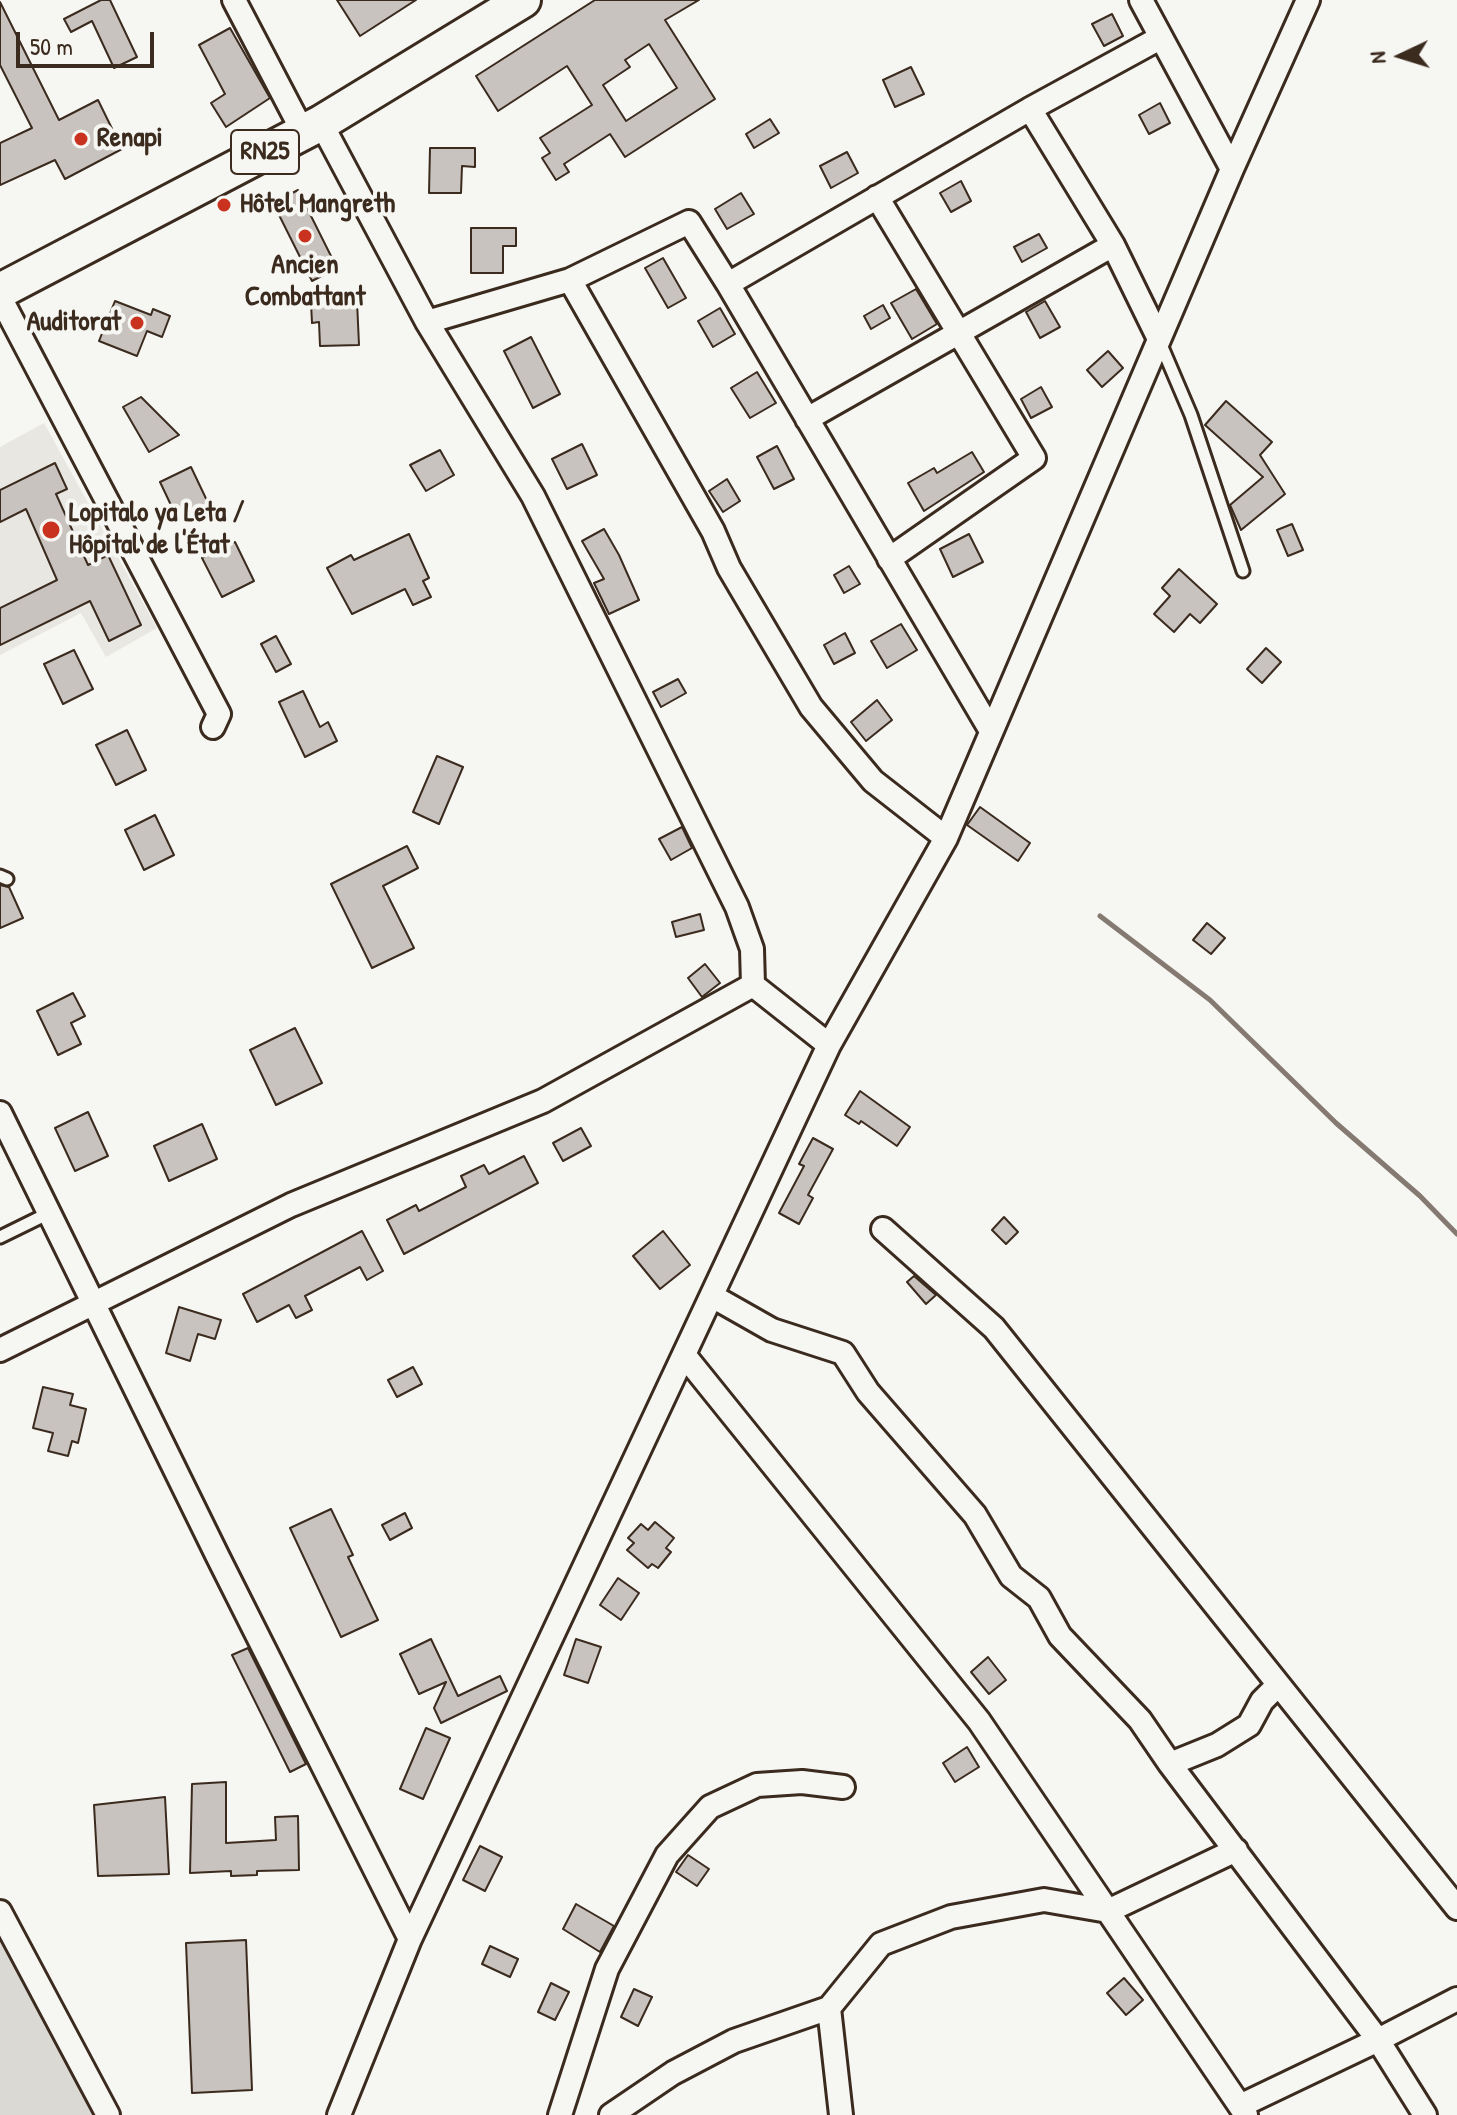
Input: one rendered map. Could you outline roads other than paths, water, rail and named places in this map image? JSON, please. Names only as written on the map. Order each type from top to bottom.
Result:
[{"type":"main road","name":"RN25","points":[[0,294],[312,127],[502,5]]},
{"type":"street","points":[[234,0],[533,496],[737,907],[752,949],[753,985]]},
{"type":"street","points":[[1141,0],[1232,169]]},
{"type":"street","points":[[339,2115],[410,1939],[829,1045],[946,838],[1232,169],[1308,0]]},
{"type":"street","points":[[728,284],[1030,109],[1160,38]]},
{"type":"street","points":[[1030,109],[1113,245],[1159,339]]},
{"type":"street","points":[[877,197],[1034,458],[889,559]]},
{"type":"street","points":[[427,322],[570,280],[689,222],[991,731]]},
{"type":"street","points":[[807,419],[1113,245]]},
{"type":"street","points":[[570,280],[713,531],[729,568],[811,707],[873,781],[946,838]]},
{"type":"street","points":[[0,294],[219,714],[213,727]]},
{"type":"street","points":[[753,985],[829,1045]]},
{"type":"street","points":[[0,1350],[291,1205],[543,1101],[753,985]]},
{"type":"street","points":[[0,1113],[410,1939]]},
{"type":"street","points":[[883,1229],[994,1328],[1457,1908]]},
{"type":"street","points":[[712,1296],[772,1330],[843,1353],[868,1392],[975,1515],[1011,1576],[1039,1598],[1060,1636],[1140,1720],[1378,2040],[1425,2115]]},
{"type":"street","points":[[685,1356],[979,1721],[1243,2110],[1457,1999]]},
{"type":"street","points":[[1170,1764],[1217,1745],[1249,1725],[1262,1701],[1278,1685]]},
{"type":"street","points":[[560,2115],[607,1969],[667,1855],[710,1807],[757,1785],[802,1782],[843,1787]]},
{"type":"street","points":[[611,2115],[673,2073],[734,2041],[829,2008],[881,1944],[951,1917],[1044,1900],[1108,1911],[1236,1850]]},
{"type":"street","points":[[0,1912],[108,2115]]},
{"type":"street","points":[[829,2008],[841,2115]]},
{"type":"lane","points":[[1159,339],[1191,415],[1243,571]]},
{"type":"lane","points":[[0,1237],[49,1213]]},
{"type":"waterway","points":[[1100,916],[1210,1000],[1336,1123],[1420,1196],[1457,1234]]},
{"type":"place","name":"Renapi","points":[[81,139]]},
{"type":"place","name":"Hôtel Mangreth","points":[[224,205]]},
{"type":"place","name":"Ancien Combattant","points":[[305,236]]},
{"type":"place","name":"Auditorat","points":[[137,323]]},
{"type":"place","name":"Lopitalo ya Leta / Hôpital de l'État","points":[[51,530]]}]
